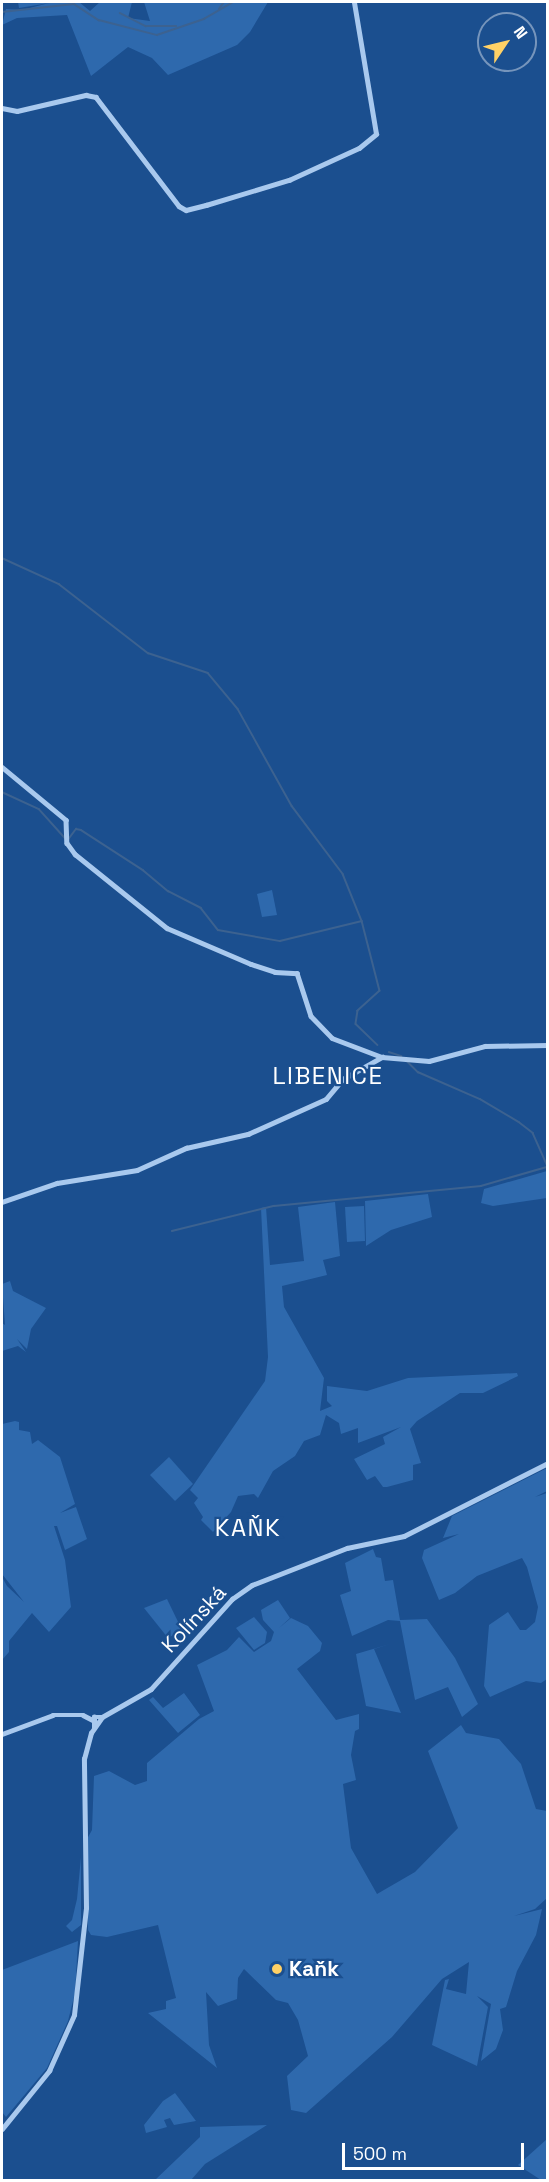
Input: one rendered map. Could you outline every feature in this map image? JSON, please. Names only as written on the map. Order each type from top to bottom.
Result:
[{"type":"street","points":[[2,108],[17,111],[86,95],[96,97],[179,206],[186,210],[206,205],[289,180],[358,148],[376,134],[354,2]]},
{"type":"street","points":[[2,767],[66,820],[68,841],[75,854],[171,931],[251,964],[275,972],[297,973],[311,1016],[329,1036],[382,1057],[438,1060],[485,1046],[548,1045]]},
{"type":"street","points":[[2,1202],[57,1183],[137,1170],[186,1148],[248,1134],[324,1100],[343,1079],[382,1057]]},
{"type":"street","name":"Kolínská","points":[[102,1718],[151,1689],[232,1599],[252,1585],[347,1548],[393,1539],[423,1527],[548,1463]]},
{"type":"street","points":[[2,1734],[52,1715],[94,1722],[102,1718]]},
{"type":"street","points":[[2,2129],[49,2071],[70,2028],[78,1996],[86,1908],[84,1759],[94,1722],[102,1718]]},
{"type":"shaded area","points":[[18,2],[79,2],[90,11],[100,2],[132,2],[128,18],[150,21],[144,2],[268,2],[250,32],[237,45],[168,75],[152,58],[128,47],[91,76],[67,15],[17,18],[2,25],[6,9],[22,10],[49,3],[19,8]]},
{"type":"shaded area","points":[[272,890],[277,915],[262,917],[257,894]]},
{"type":"shaded area","points":[[547,1171],[547,1198],[493,1206],[481,1203],[484,1189]]},
{"type":"shaded area","points":[[428,1194],[432,1217],[391,1230],[366,1246],[365,1201]]},
{"type":"shaded area","points":[[335,1202],[340,1256],[323,1260],[327,1275],[282,1286],[284,1307],[324,1378],[320,1411],[332,1406],[327,1401],[327,1386],[367,1391],[408,1378],[517,1373],[518,1376],[483,1393],[460,1393],[417,1421],[410,1429],[421,1463],[413,1465],[413,1480],[387,1487],[383,1487],[375,1476],[367,1480],[354,1459],[385,1444],[383,1437],[401,1427],[358,1443],[358,1428],[341,1434],[339,1423],[326,1415],[320,1435],[304,1441],[295,1456],[273,1471],[258,1498],[254,1494],[238,1496],[231,1512],[213,1532],[201,1520],[203,1517],[194,1503],[198,1498],[190,1490],[265,1381],[268,1357],[261,1208],[266,1207],[270,1265],[304,1261],[298,1207]]},
{"type":"shaded area","points":[[364,1206],[365,1241],[347,1242],[345,1207]]},
{"type":"shaded area","points":[[10,1281],[13,1291],[46,1308],[31,1329],[27,1349],[17,1339],[26,1352],[18,1346],[2,1351],[2,1323],[5,1325],[2,1284]]},
{"type":"shaded area","points":[[19,1422],[19,1430],[30,1432],[32,1444],[38,1440],[60,1457],[75,1504],[60,1513],[76,1507],[87,1539],[65,1550],[57,1526],[54,1526],[65,1560],[71,1607],[49,1632],[32,1613],[9,1641],[9,1652],[2,1660],[2,1577],[7,1586],[24,1602],[2,1574],[2,1424]]},
{"type":"shaded area","points":[[169,1457],[193,1484],[175,1501],[150,1475]]},
{"type":"shaded area","points":[[547,1468],[547,1491],[535,1497],[547,1493],[547,1679],[541,1683],[526,1681],[490,1697],[484,1686],[489,1625],[508,1612],[520,1630],[526,1630],[535,1622],[538,1607],[527,1567],[522,1558],[477,1576],[455,1593],[439,1600],[422,1558],[424,1550],[459,1534],[443,1538],[452,1516]]},
{"type":"shaded area","points":[[373,1549],[376,1557],[381,1558],[385,1581],[393,1580],[400,1620],[427,1619],[455,1658],[478,1704],[462,1717],[448,1687],[415,1700],[400,1621],[388,1620],[352,1636],[340,1595],[351,1591],[345,1563]]},
{"type":"shaded area","points":[[167,1599],[182,1630],[168,1638],[144,1608]]},
{"type":"shaded area","points":[[278,1600],[290,1618],[279,1628],[291,1618],[308,1626],[322,1643],[320,1651],[297,1669],[336,1720],[359,1714],[359,1729],[355,1731],[351,1755],[356,1780],[343,1784],[351,1848],[377,1894],[415,1872],[458,1828],[428,1751],[461,1725],[466,1733],[499,1739],[521,1764],[536,1809],[547,1811],[547,1898],[535,1909],[514,1916],[542,1909],[536,1935],[517,1971],[506,2007],[500,2009],[503,2030],[496,2049],[481,2061],[491,2004],[477,1996],[488,2007],[477,2066],[432,2045],[445,1980],[449,1979],[446,1989],[466,1994],[469,1962],[442,1979],[392,2037],[306,2113],[291,2110],[287,2076],[308,2056],[298,2020],[288,2003],[276,2000],[244,1969],[238,1978],[237,1999],[218,2006],[206,1992],[209,2045],[217,2068],[148,2013],[166,2009],[166,2001],[176,1998],[158,1925],[107,1937],[91,1935],[88,1930],[87,1839],[92,1830],[94,1776],[109,1771],[135,1785],[147,1781],[147,1763],[199,1719],[214,1711],[197,1665],[227,1650],[239,1637],[254,1652],[271,1641],[274,1632],[263,1620],[261,1610]]},
{"type":"shaded area","points":[[254,1617],[267,1632],[265,1643],[254,1650],[236,1628]]},
{"type":"shaded area","points":[[390,1644],[374,1649],[401,1713],[366,1706],[356,1654]]},
{"type":"shaded area","points":[[184,1693],[200,1715],[178,1733],[149,1700],[153,1697],[163,1708]]},
{"type":"shaded area","points":[[81,1857],[81,1925],[72,1932],[66,1926],[72,1920],[77,1899]]},
{"type":"shaded area","points":[[78,1941],[75,1993],[68,2021],[47,2068],[6,2117],[2,2112],[2,1970]]},
{"type":"shaded area","points":[[175,2093],[196,2121],[174,2125],[170,2118],[164,2120],[167,2127],[146,2133],[144,2125],[163,2101]]},
{"type":"shaded area","points":[[267,2125],[205,2164],[191,2180],[155,2180],[200,2137],[200,2127]]},
{"type":"shaded area","points":[[547,2139],[547,2180],[541,2180],[518,2165]]},
{"type":"waterway","points":[[219,9],[224,2]]},
{"type":"waterway","points":[[2,12],[74,4],[99,20],[157,35],[204,19],[234,2]]},
{"type":"waterway","points":[[120,13],[146,26],[176,26]]},
{"type":"waterway","points":[[2,558],[59,584],[148,653],[208,673],[238,709],[292,806],[343,874],[362,921]]},
{"type":"waterway","points":[[2,792],[39,809],[65,838]]},
{"type":"waterway","points":[[67,841],[76,829],[81,830],[143,870],[168,891],[201,908],[218,930],[280,941],[362,921],[380,991],[358,1011],[356,1024],[378,1045]]},
{"type":"waterway","points":[[389,1052],[401,1056]]},
{"type":"waterway","points":[[407,1061],[418,1072],[480,1099],[519,1122],[533,1133],[548,1167]]},
{"type":"waterway","points":[[172,1231],[274,1206],[481,1186],[547,1167]]},
{"type":"place","name":"Kaňk","points":[[277,1969]]},
{"type":"district","name":"LIBENICE","points":[[328,1076]]},
{"type":"district","name":"KAŇK","points":[[248,1528]]}]
